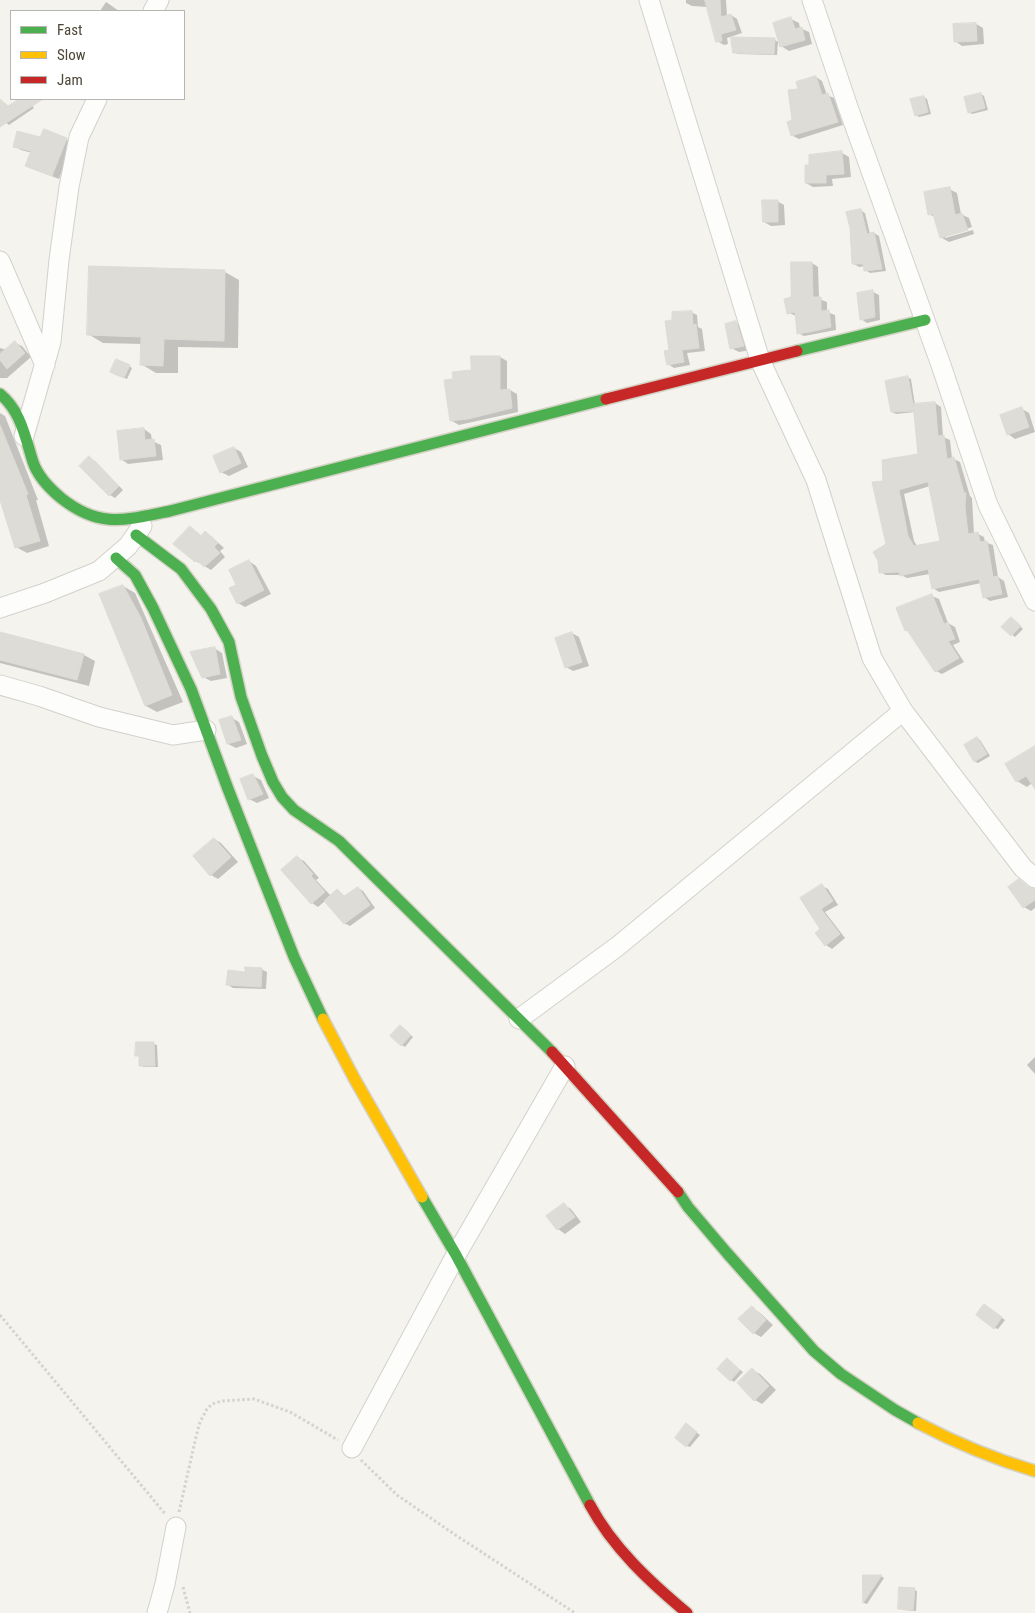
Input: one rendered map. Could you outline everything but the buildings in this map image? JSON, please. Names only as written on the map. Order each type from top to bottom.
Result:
[{"type":"street","points":[[649,0],[760,360],[816,480],[872,658],[903,711],[1023,868],[1035,878]]},
{"type":"street","points":[[812,0],[988,505],[1035,601]]},
{"type":"street","points":[[24,436],[51,342],[59,260],[69,187],[79,137],[97,100]]},
{"type":"street","points":[[0,260],[45,365]]},
{"type":"street","points":[[0,394],[15,409],[37,472],[46,484],[65,501],[87,515],[103,520],[151,515],[760,360],[925,320]]},
{"type":"street","points":[[0,608],[45,593],[99,571],[128,546],[139,528],[151,515]]},
{"type":"street","points":[[136,535],[181,569],[211,609],[229,642],[241,697],[262,756],[273,782],[294,810],[339,841],[466,968],[519,1018],[565,1066],[683,1198],[688,1207],[727,1253],[814,1351],[841,1374],[895,1410],[937,1433],[998,1460],[1035,1472]]},
{"type":"street","points":[[116,558],[135,575],[153,608],[191,689],[290,948],[354,1078],[456,1255],[594,1512],[618,1548],[654,1586],[687,1613]]},
{"type":"street","points":[[0,686],[39,696],[99,717],[173,735],[206,730]]},
{"type":"street","points":[[519,1018],[618,946],[903,711]]},
{"type":"street","points":[[352,1448],[456,1255],[565,1066]]},
{"type":"street","points":[[158,1613],[176,1527]]},
{"type":"path","points":[[0,1315],[176,1527]]},
{"type":"path","points":[[176,1527],[196,1437],[200,1422],[207,1409],[212,1404],[222,1400],[254,1399],[290,1412],[352,1448],[362,1462],[398,1494],[457,1536],[575,1613]]},
{"type":"traffic: fast","points":[[797,351],[925,320]]},
{"type":"traffic: fast","points":[[0,394],[18,416],[35,467],[48,486],[75,508],[88,514],[113,520],[170,511],[606,399]]},
{"type":"traffic: fast","points":[[136,535],[181,569],[211,609],[229,642],[241,697],[262,756],[273,782],[282,797],[294,810],[339,841],[552,1052]]},
{"type":"traffic: fast","points":[[116,558],[135,575],[153,608],[191,689],[294,957],[323,1019]]},
{"type":"traffic: fast","points":[[678,1192],[688,1207],[727,1253],[814,1351],[841,1374],[918,1423]]},
{"type":"traffic: fast","points":[[422,1197],[456,1255],[590,1505]]},
{"type":"traffic: slow","points":[[323,1019],[354,1078],[422,1197]]},
{"type":"traffic: slow","points":[[918,1423],[975,1450],[1035,1471]]},
{"type":"traffic: jam","points":[[606,399],[797,351]]},
{"type":"traffic: jam","points":[[552,1052],[678,1192]]},
{"type":"traffic: jam","points":[[590,1505],[599,1521],[633,1564],[687,1613]]}]
